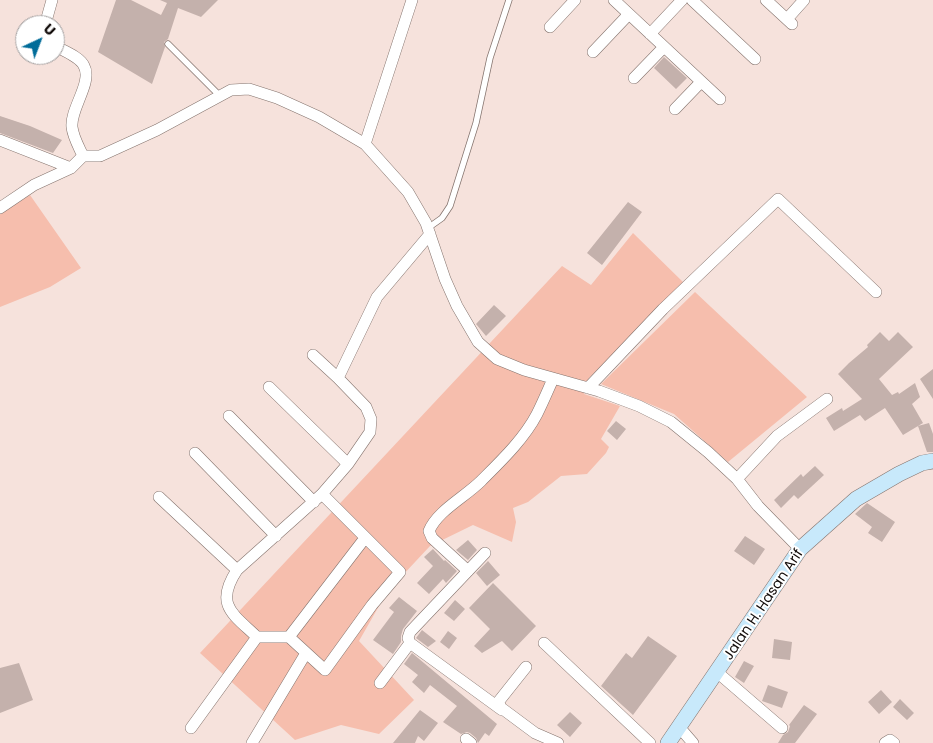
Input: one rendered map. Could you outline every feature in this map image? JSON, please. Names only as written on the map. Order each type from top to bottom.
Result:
[{"type":"main road","name":"Jalan H. Hasan Arif","points":[[668,743],[800,549],[856,499],[898,474],[922,463],[933,461]]},
{"type":"street","points":[[48,15],[52,0]]},
{"type":"street","points":[[365,144],[412,0]]},
{"type":"street","points":[[550,27],[575,0]]},
{"type":"street","points":[[614,0],[720,99]]},
{"type":"street","points":[[650,34],[682,0]]},
{"type":"street","points":[[692,0],[755,59]]},
{"type":"street","points":[[766,0],[789,22],[804,0]]},
{"type":"street","points":[[593,52],[629,14]]},
{"type":"street","points":[[634,78],[664,47]]},
{"type":"street","points":[[65,52],[82,62],[85,67],[86,76],[71,125],[75,140],[83,156]]},
{"type":"street","points":[[675,109],[701,82]]},
{"type":"street","points":[[0,208],[34,186],[71,168],[83,156],[100,156],[157,130],[231,90],[249,88],[277,98],[319,117],[365,144],[408,192],[429,231],[445,279],[457,306],[478,342],[497,359],[524,370],[588,388],[639,406],[671,422],[708,452],[736,479],[758,506],[800,549]]},
{"type":"street","points":[[0,140],[71,168]]},
{"type":"street","points":[[588,388],[662,309],[778,199],[876,292]]},
{"type":"street","points":[[338,378],[377,297],[429,231]]},
{"type":"street","points":[[229,416],[318,498],[365,538],[400,572],[372,605],[325,670],[289,637],[258,637],[228,608],[226,592],[230,580],[237,570],[318,498],[348,464],[370,432],[370,419],[366,407],[313,355]]},
{"type":"street","points":[[468,571],[432,538],[429,531],[432,524],[440,514],[480,482],[521,439],[537,415],[553,379]]},
{"type":"street","points":[[269,387],[348,464]]},
{"type":"street","points":[[736,479],[776,436],[827,399]]},
{"type":"street","points":[[195,454],[276,536]]},
{"type":"street","points":[[159,496],[237,570]]},
{"type":"street","points":[[289,637],[365,538]]},
{"type":"street","points":[[485,553],[410,632],[408,638],[410,643],[502,710],[552,742]]},
{"type":"street","points":[[191,728],[258,637]]},
{"type":"street","points":[[380,684],[410,643]]},
{"type":"street","points":[[544,643],[650,743]]},
{"type":"street","points":[[252,743],[306,653]]},
{"type":"street","points":[[502,710],[499,704],[500,701],[526,667]]},
{"type":"street","points":[[717,672],[782,728]]},
{"type":"street","points":[[680,728],[693,743]]},
{"type":"street","points":[[885,743],[890,740],[894,743]]},
{"type":"lane","points":[[429,231],[442,218],[450,206],[476,123],[490,58],[509,0]]},
{"type":"lane","points":[[168,44],[220,96]]},
{"type":"shaded area","points":[[30,195],[81,268],[50,287],[0,307],[0,214]]},
{"type":"shaded area","points":[[633,233],[684,283],[589,378],[584,394],[620,406],[601,439],[609,447],[606,453],[587,474],[561,476],[528,502],[513,508],[516,522],[512,542],[473,525],[430,546],[387,592],[359,641],[414,700],[379,734],[341,725],[295,740],[200,653],[562,266],[591,285]]},
{"type":"shaded area","points":[[695,292],[807,397],[728,462],[674,414],[601,384]]},
{"type":"building","points":[[116,0],[131,0],[161,15],[167,3],[160,0],[218,0],[201,17],[178,8],[168,39],[164,42],[165,47],[152,84],[98,52]]},
{"type":"building","points":[[664,57],[687,78],[676,89],[654,68]]},
{"type":"building","points":[[0,116],[30,126],[62,140],[53,153],[0,133]]},
{"type":"building","points":[[628,202],[642,212],[602,265],[587,253]]},
{"type":"building","points":[[494,305],[506,316],[486,336],[476,324]]},
{"type":"building","points":[[880,332],[889,341],[898,332],[913,347],[879,379],[892,395],[898,392],[899,394],[915,383],[920,397],[912,404],[923,423],[903,435],[885,408],[865,421],[860,415],[834,431],[826,418],[842,408],[843,411],[862,399],[838,374],[868,347],[867,345]]},
{"type":"building","points":[[933,369],[933,399],[920,379]]},
{"type":"building","points":[[616,421],[626,429],[617,440],[607,431]]},
{"type":"building","points":[[929,423],[933,434],[933,452],[927,452],[918,426]]},
{"type":"building","points":[[815,466],[824,475],[798,499],[794,495],[781,508],[774,500],[801,474],[803,477]]},
{"type":"building","points":[[867,503],[895,522],[882,542],[868,533],[872,527],[855,514]]},
{"type":"building","points":[[745,536],[765,549],[754,565],[734,551]]},
{"type":"building","points":[[468,540],[477,550],[468,560],[456,550]]},
{"type":"building","points":[[433,549],[457,571],[446,583],[443,579],[429,594],[417,583],[433,566],[424,557]]},
{"type":"building","points":[[488,561],[500,575],[487,586],[476,573]]},
{"type":"building","points":[[493,583],[536,626],[512,651],[502,641],[482,653],[474,646],[490,629],[469,608]]},
{"type":"building","points":[[399,597],[417,611],[403,629],[401,642],[393,654],[373,640],[394,612],[389,608]]},
{"type":"building","points":[[455,600],[465,609],[454,621],[444,613]]},
{"type":"building","points":[[422,630],[436,641],[428,647],[416,638]]},
{"type":"building","points":[[448,631],[457,638],[449,649],[440,642]]},
{"type":"building","points":[[648,636],[677,656],[633,715],[601,686],[626,653],[632,658]]},
{"type":"building","points":[[774,639],[792,642],[790,660],[772,658]]},
{"type":"building","points":[[412,653],[497,724],[489,736],[485,733],[478,743],[476,738],[470,733],[461,734],[443,722],[457,706],[430,685],[424,693],[412,682],[418,675],[404,664]]},
{"type":"building","points":[[744,661],[754,666],[744,683],[735,677]]},
{"type":"building","points":[[19,663],[33,700],[0,713],[0,668]]},
{"type":"building","points":[[768,685],[788,692],[782,708],[762,701]]},
{"type":"building","points":[[881,690],[892,702],[879,714],[868,702]]},
{"type":"building","points":[[900,699],[914,713],[907,720],[893,707]]},
{"type":"building","points":[[804,705],[817,714],[795,743],[778,743],[783,735],[788,732],[789,725]]},
{"type":"building","points":[[420,710],[438,723],[424,741],[418,736],[415,743],[393,743]]},
{"type":"building","points":[[570,712],[582,723],[570,737],[557,725]]}]
